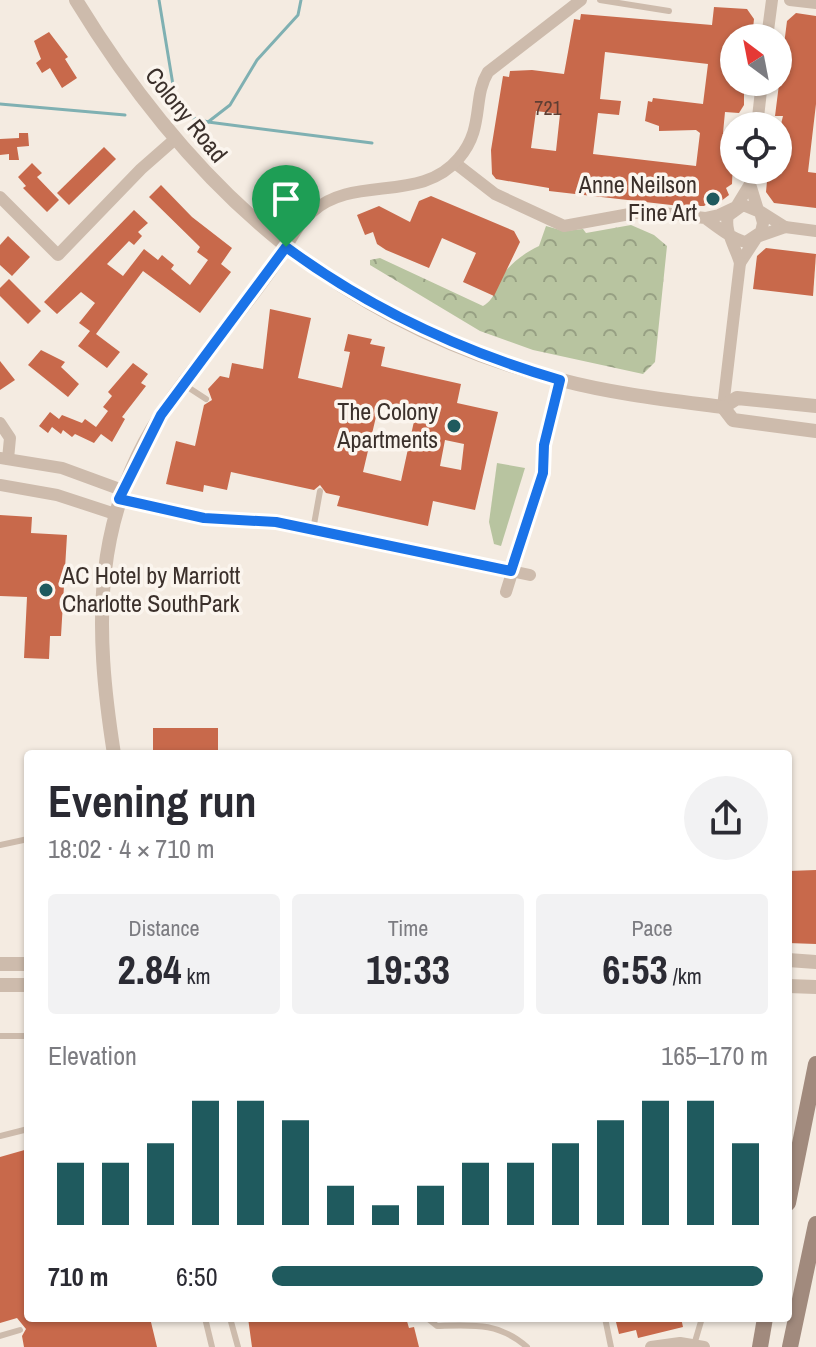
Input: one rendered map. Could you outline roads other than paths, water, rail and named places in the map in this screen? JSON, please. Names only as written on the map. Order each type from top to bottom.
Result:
[{"type":"main road","points":[[792,1183],[816,1064]]},
{"type":"main road","points":[[790,1347],[816,1224]]},
{"type":"main road","points":[[760,1347],[764,1322]]},
{"type":"street","name":"Colony Road","points":[[76,0],[142,100],[221,191],[286,247],[345,288],[418,328],[489,358],[560,380],[723,407],[737,398],[816,406]]},
{"type":"street","points":[[114,750],[100,636],[105,563],[119,501],[143,446],[183,384],[298,227],[322,205],[357,192],[413,186],[434,178],[455,163],[477,126],[488,72],[581,0]]},
{"type":"street","points":[[769,24],[772,0]]},
{"type":"street","points":[[790,0],[816,3]]},
{"type":"street","points":[[0,197],[58,255],[141,169],[174,140]]},
{"type":"street","points":[[455,163],[495,194],[561,225],[646,211],[705,218],[745,205],[785,227],[816,231]]},
{"type":"street","points":[[723,407],[740,263],[726,222],[750,184]]},
{"type":"street","points":[[740,263],[763,223],[750,184]]},
{"type":"street","points":[[705,218],[741,241],[785,227]]},
{"type":"street","points":[[506,592],[543,473],[544,445],[560,380]]},
{"type":"street","name":"Colony Road","points":[[723,407],[733,420],[816,431]]},
{"type":"street","points":[[0,423],[10,438],[4,458],[62,468],[119,501]]},
{"type":"street","points":[[0,485],[119,501],[204,518],[276,522],[530,575]]},
{"type":"street","points":[[792,960],[816,962]]},
{"type":"street","points":[[0,964],[24,964]]},
{"type":"street","points":[[0,985],[24,985]]},
{"type":"street","points":[[792,986],[816,987]]},
{"type":"street","points":[[651,1347],[699,1346]]},
{"type":"lane","points":[[600,0],[646,4],[669,11]]},
{"type":"lane","points":[[183,384],[206,399]]},
{"type":"lane","points":[[313,530],[320,491]]},
{"type":"lane","points":[[0,845],[24,840]]},
{"type":"lane","points":[[0,1036],[24,1036]]},
{"type":"lane","points":[[0,1136],[24,1130]]},
{"type":"lane","points":[[206,1322],[212,1347]]},
{"type":"lane","points":[[231,1322],[238,1347]]},
{"type":"lane","points":[[432,1322],[437,1326],[478,1323],[511,1332],[527,1347]]},
{"type":"lane","points":[[606,1322],[611,1347]]},
{"type":"lane","points":[[699,1346],[702,1322]]},
{"type":"lane","points":[[0,1336],[20,1330]]},
{"type":"waterway","points":[[159,0],[174,91],[183,115],[208,122],[372,143]]},
{"type":"waterway","points":[[208,122],[230,105],[257,60],[298,15],[301,0]]},
{"type":"waterway","points":[[0,104],[125,115]]},
{"type":"place","name":"Anne Neilson Fine Art","points":[[713,199]]},
{"type":"place","name":"The Colony Apartments","points":[[454,426]]},
{"type":"place","name":"AC Hotel by Marriott Charlotte SouthPark","points":[[46,590]]}]
